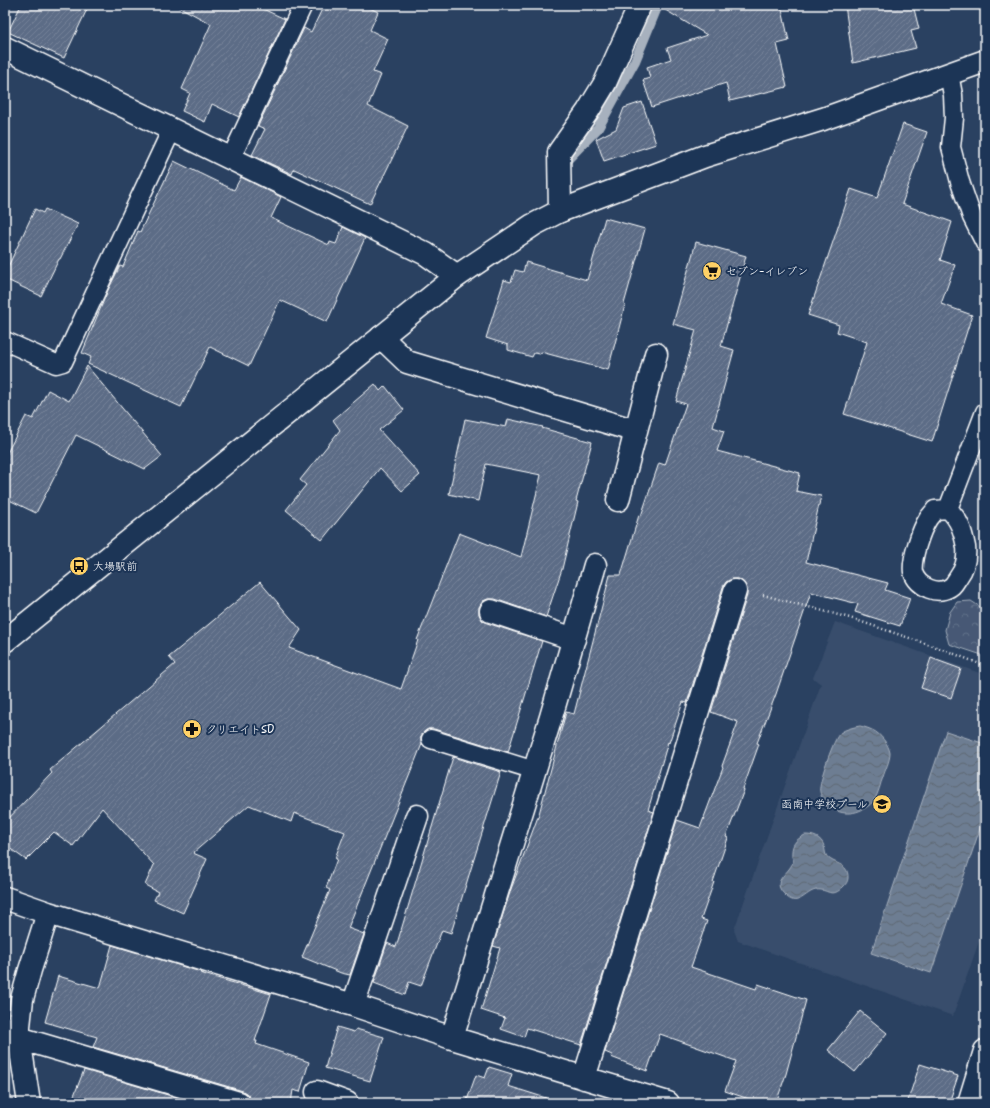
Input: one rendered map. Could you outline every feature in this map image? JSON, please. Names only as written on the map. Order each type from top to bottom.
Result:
[{"type":"street","points":[[560,211],[559,152],[588,111],[605,83],[640,5]]},
{"type":"street","points":[[5,48],[426,254],[457,276]]},
{"type":"street","points":[[5,641],[457,276],[533,225],[560,211],[705,156],[823,119],[985,61]]},
{"type":"street","points":[[381,338],[407,362],[636,430]]},
{"type":"street","points":[[618,500],[656,354]]},
{"type":"street","points":[[452,1038],[534,771],[595,564]]},
{"type":"street","points":[[584,1078],[736,591]]},
{"type":"street","points":[[491,611],[574,638]]},
{"type":"street","points":[[353,1005],[417,816]]},
{"type":"street","points":[[5,898],[48,913],[353,1005],[452,1038],[668,1103]]},
{"type":"street","points":[[29,1103],[10,1038],[48,913]]},
{"type":"street","points":[[10,1038],[239,1103]]},
{"type":"street","points":[[969,1103],[985,1051]]},
{"type":"street","points":[[317,1092],[347,1103]]},
{"type":"lane","points":[[231,158],[303,5]]},
{"type":"lane","points":[[949,74],[953,95],[954,118],[951,147],[960,182],[972,217],[985,243]]},
{"type":"lane","points":[[5,341],[56,364],[63,362],[172,129]]},
{"type":"lane","points":[[948,509],[985,412]]},
{"type":"lane","points":[[431,739],[534,771]]},
{"type":"path","points":[[736,591],[745,590],[850,618],[942,649],[985,666]]},
{"type":"shaded area","name":"函南中学校プール","points":[[835,622],[985,675],[985,924],[953,1016],[738,941],[734,930],[821,684],[813,678]]},
{"type":"green space","points":[[971,601],[985,610],[985,656],[949,644],[945,630],[950,612],[957,602]]},
{"type":"water","points":[[860,726],[868,728],[881,736],[889,750],[889,759],[876,797],[868,806],[859,811],[848,813],[837,811],[827,804],[821,795],[820,789],[822,776],[837,736],[844,730]]},
{"type":"water","points":[[946,731],[985,744],[985,814],[931,973],[871,953]]},
{"type":"water","points":[[805,835],[814,836],[821,840],[826,855],[832,861],[846,869],[848,879],[845,885],[836,892],[833,893],[816,890],[798,900],[794,900],[790,899],[781,891],[779,882],[791,867],[793,862],[792,849],[794,843]]},
{"type":"building","points":[[21,5],[89,5],[64,58],[8,32]]},
{"type":"building","points":[[176,5],[254,5],[285,19],[239,117],[212,104],[205,122],[182,111],[190,93],[182,89],[211,24]]},
{"type":"building","points":[[324,5],[364,5],[378,12],[370,30],[388,39],[373,72],[381,75],[368,106],[408,126],[370,204],[294,169],[292,174],[252,155],[265,129],[258,126],[304,28],[311,32]]},
{"type":"building","points":[[657,5],[781,5],[789,41],[777,44],[787,87],[730,101],[726,83],[652,107],[643,80],[650,78],[647,67],[671,59],[667,48],[707,35]]},
{"type":"building","points":[[845,5],[913,5],[919,29],[911,31],[916,48],[853,63]]},
{"type":"building","points":[[642,102],[656,144],[604,161],[596,139],[616,129],[624,108]]},
{"type":"building","points":[[903,124],[927,132],[902,204],[952,222],[940,260],[955,265],[941,304],[972,315],[932,442],[844,414],[867,342],[837,332],[839,325],[808,315],[851,189],[877,198]]},
{"type":"building","points":[[174,161],[234,190],[241,177],[281,197],[271,218],[329,245],[330,242],[336,244],[343,227],[365,238],[327,322],[280,300],[249,366],[210,347],[181,407],[88,364],[91,357],[82,353],[108,290],[120,266],[123,267],[138,231],[140,232]]},
{"type":"building","points":[[35,209],[43,213],[45,209],[78,224],[41,296],[5,279],[5,273]]},
{"type":"building","points":[[605,218],[645,229],[624,304],[625,305],[608,370],[541,352],[540,354],[534,353],[532,357],[508,350],[508,345],[486,338],[504,280],[511,282],[515,270],[523,272],[526,262],[587,280]]},
{"type":"building","points":[[696,242],[746,256],[721,346],[734,350],[713,427],[724,431],[717,451],[800,473],[796,491],[821,496],[806,562],[888,583],[885,590],[910,598],[900,626],[855,612],[858,604],[811,592],[776,694],[757,743],[759,744],[743,789],[744,790],[726,837],[728,838],[701,919],[707,921],[691,967],[756,989],[758,984],[806,1000],[786,1074],[776,1103],[761,1103],[725,1091],[736,1061],[660,1034],[647,1071],[611,1057],[612,1055],[605,1052],[677,820],[700,828],[738,722],[711,712],[747,595],[747,588],[739,579],[732,579],[726,582],[723,587],[687,703],[683,702],[669,743],[668,742],[648,810],[654,812],[581,1045],[527,1028],[524,1037],[501,1029],[505,1018],[481,1010],[500,948],[493,946],[511,889],[539,814],[566,712],[574,714],[610,575],[621,575],[639,515],[641,516],[659,463],[665,465],[686,404],[676,401],[696,330],[673,324]]},
{"type":"building","points":[[87,366],[162,456],[145,469],[76,435],[36,513],[5,498],[5,457],[26,416],[33,419],[48,390],[69,401]]},
{"type":"building","points":[[375,384],[380,391],[385,386],[404,410],[379,430],[420,475],[402,491],[380,468],[322,540],[286,510],[306,485],[300,480],[340,430],[333,420]]},
{"type":"building","points":[[465,419],[506,427],[508,419],[543,427],[542,428],[592,442],[576,501],[578,502],[562,569],[546,617],[495,599],[483,601],[479,607],[479,614],[482,620],[487,623],[542,641],[508,752],[434,729],[428,729],[421,736],[422,744],[348,928],[364,934],[350,975],[341,973],[302,957],[330,890],[326,888],[345,832],[294,813],[291,822],[249,805],[193,853],[207,859],[183,913],[154,900],[158,892],[145,885],[154,865],[102,808],[73,846],[54,832],[26,860],[5,845],[5,822],[52,773],[50,770],[175,664],[169,657],[260,582],[301,630],[289,648],[401,689],[417,640],[459,533],[521,557],[541,475],[486,464],[478,501],[449,494]]},
{"type":"building","points":[[931,658],[961,669],[951,698],[921,688]]},
{"type":"building","points":[[453,757],[501,772],[451,933],[442,930],[421,986],[409,982],[405,995],[374,983],[387,943],[396,947]]},
{"type":"building","points":[[112,945],[271,994],[255,1041],[257,1041],[256,1044],[309,1062],[300,1092],[293,1090],[291,1103],[251,1103],[248,1095],[243,1091],[93,1047],[97,1037],[45,1022],[58,976],[100,988]]},
{"type":"building","points":[[860,1011],[887,1033],[855,1072],[828,1050]]},
{"type":"building","points":[[337,1027],[354,1032],[356,1029],[384,1037],[370,1081],[325,1068]]},
{"type":"building","points":[[920,1064],[958,1076],[949,1103],[907,1103]]},
{"type":"building","points":[[489,1067],[512,1074],[508,1086],[546,1098],[545,1103],[466,1103],[476,1075],[485,1078]]},
{"type":"building","points":[[84,1070],[195,1103],[71,1103]]},
{"type":"waterway","points":[[566,161],[598,128],[635,61],[658,5]]},
{"type":"place","name":"セブン-イレブン","points":[[712,271]]},
{"type":"place","name":"大場駅前","points":[[79,566]]},
{"type":"place","name":"クリエイトSD","points":[[192,729]]},
{"type":"place","name":"函南中学校プール","points":[[882,804]]}]
